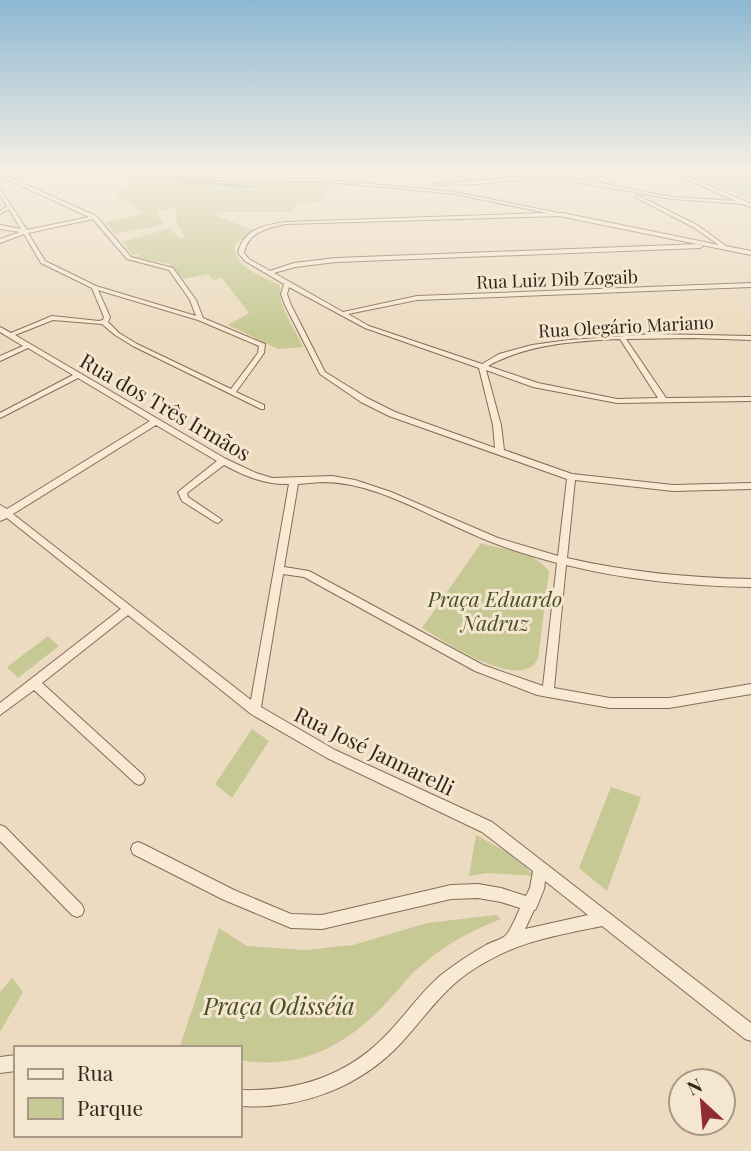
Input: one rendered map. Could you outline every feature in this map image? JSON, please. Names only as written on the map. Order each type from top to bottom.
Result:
[{"type":"street","points":[[20,225],[46,265],[94,287],[236,332],[264,347],[232,393]]},
{"type":"street","points":[[0,241],[24,231],[55,225]]},
{"type":"street","points":[[100,225],[126,256],[170,269],[193,300],[200,319]]},
{"type":"street","points":[[283,225],[252,234],[241,248],[243,257],[344,316],[380,332],[545,388],[590,398],[638,402],[751,399]]},
{"type":"street","points":[[615,225],[751,253]]},
{"type":"street","points":[[693,225],[727,248]]},
{"type":"street","points":[[0,227],[24,231]]},
{"type":"street","points":[[269,273],[294,265],[336,260],[714,246]]},
{"type":"street","points":[[287,284],[284,294],[288,305],[310,354],[322,373],[392,414],[571,477],[673,488],[751,486]]},
{"type":"street","name":"Rua Luiz Dib Zogaib","points":[[344,316],[365,308],[417,298],[751,285]]},
{"type":"street","points":[[94,287],[107,313],[104,322]]},
{"type":"street","points":[[10,335],[52,318],[104,322],[135,345],[261,407]]},
{"type":"street","name":"Rua dos Três Irmãos","points":[[0,329],[223,461],[260,478],[352,482],[496,540],[562,559],[648,576],[716,583],[751,583]]},
{"type":"street","name":"Rua Olegário Mariano","points":[[482,367],[504,355],[558,343],[713,336],[751,338]]},
{"type":"street","points":[[623,339],[664,401]]},
{"type":"street","points":[[0,359],[29,345]]},
{"type":"street","points":[[488,387],[504,355]]},
{"type":"street","points":[[482,367],[500,453]]},
{"type":"street","points":[[0,416],[78,375]]},
{"type":"street","points":[[2,513],[156,421]]},
{"type":"street","points":[[218,520],[184,499],[182,492],[223,461]]},
{"type":"street","points":[[548,692],[571,477]]},
{"type":"street","points":[[255,710],[294,481]]},
{"type":"street","name":"Rua José Jannarelli","points":[[2,513],[255,710],[331,754],[487,827],[751,1033]]},
{"type":"street","points":[[280,570],[306,574],[479,668],[512,682],[548,692],[610,703],[669,703],[751,689]]},
{"type":"street","points":[[0,710],[127,610]]},
{"type":"street","points":[[34,683],[139,779]]},
{"type":"street","points":[[0,832],[78,910]]},
{"type":"street","points":[[138,849],[229,895],[291,921],[322,922],[451,892],[478,891],[530,904]]},
{"type":"street","points":[[511,942],[537,889],[540,869]]},
{"type":"street","points":[[242,1098],[264,1101],[328,1086],[369,1062],[390,1043],[433,992],[480,956],[528,933],[605,918]]},
{"type":"green space","points":[[107,225],[163,225],[116,234]]},
{"type":"green space","points":[[177,225],[239,225],[253,230],[235,245],[235,253],[250,270],[280,285],[281,301],[303,347],[278,349],[228,325],[249,313],[222,278],[213,280],[208,274],[183,279],[170,264],[135,257],[145,252],[133,255],[122,242],[170,228],[180,238],[184,236]]},
{"type":"green space","name":"Praça Eduardo Nadruz","points":[[481,543],[528,555],[549,572],[538,659],[529,668],[499,668],[422,628]]},
{"type":"green space","points":[[48,636],[59,646],[18,678],[7,667]]},
{"type":"green space","points":[[252,729],[269,741],[232,798],[215,784]]},
{"type":"green space","points":[[611,787],[641,797],[607,891],[579,868]]},
{"type":"green space","points":[[476,835],[510,854],[536,876],[487,873],[469,876]]},
{"type":"green space","name":"Praça Odisséia","points":[[496,915],[501,919],[460,938],[432,956],[358,1029],[323,1050],[284,1061],[263,1062],[242,1060],[242,1046],[180,1046],[219,928],[247,946],[305,950],[353,945],[427,923]]},
{"type":"green space","points":[[12,978],[23,992],[0,1032],[0,992]]}]
